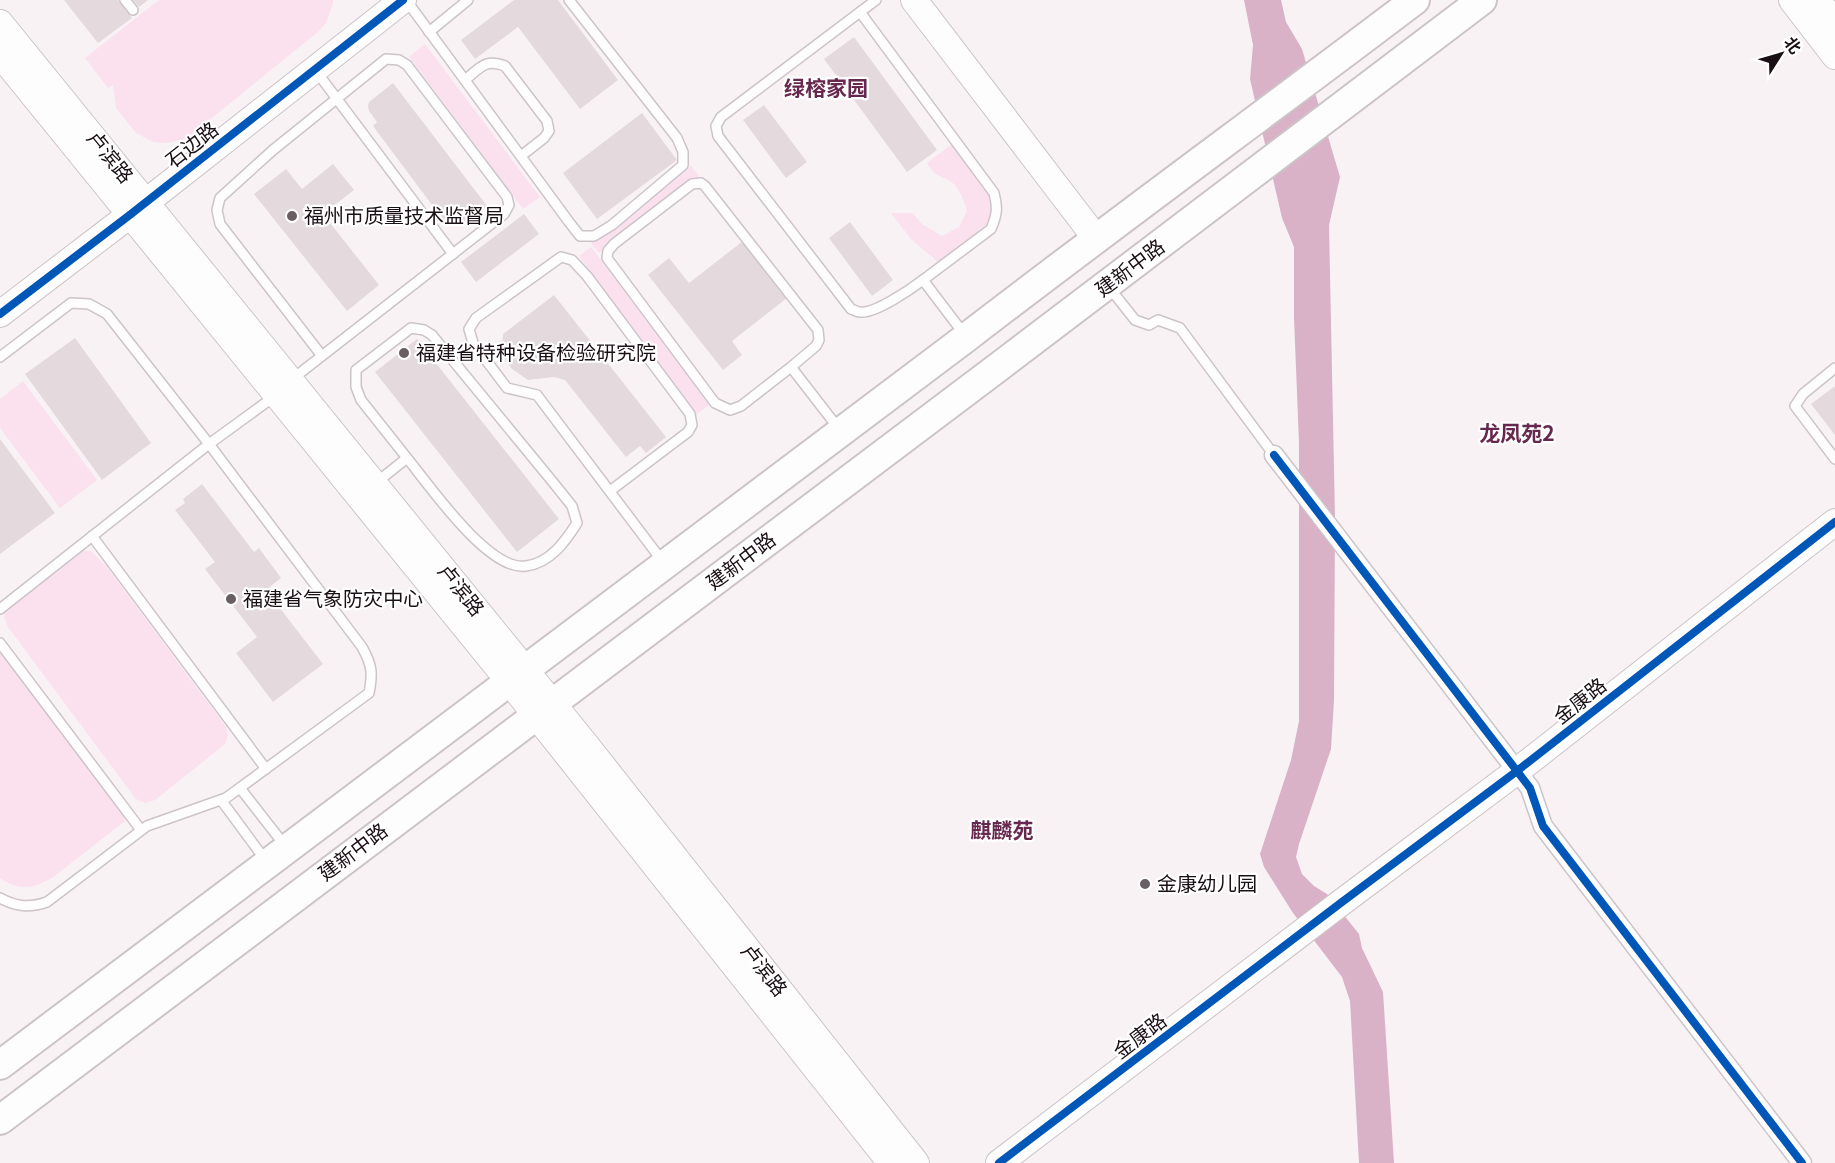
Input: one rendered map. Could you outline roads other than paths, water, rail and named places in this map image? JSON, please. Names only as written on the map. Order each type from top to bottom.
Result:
[{"type":"main road","name":"石边路","points":[[0,314],[404,0]]},
{"type":"main road","points":[[914,0],[1095,237]]},
{"type":"main road","points":[[0,1065],[966,337],[1095,237],[1415,0]]},
{"type":"main road","name":"建新中路","points":[[0,1120],[1108,285],[1482,0]]},
{"type":"main road","points":[[1792,0],[1835,56]]},
{"type":"main road","points":[[1818,0],[1835,23]]},
{"type":"main road","name":"卢滨路","points":[[0,22],[139,208],[284,387],[375,484],[544,709],[916,1163]]},
{"type":"main road","points":[[0,54],[139,208]]},
{"type":"main road","points":[[284,387],[517,675]]},
{"type":"main road","name":"金康路","points":[[999,1163],[1517,771],[1835,522]]},
{"type":"main road","points":[[544,709],[891,1163]]},
{"type":"street","points":[[1274,455],[1530,788],[1543,826],[1802,1163]]},
{"type":"lane","points":[[126,0],[133,10]]},
{"type":"lane","points":[[404,0],[580,236],[594,236],[612,225],[683,165],[683,152],[676,138],[569,0]]},
{"type":"lane","points":[[429,32],[468,0]]},
{"type":"lane","points":[[860,12],[994,193],[998,206],[997,216],[991,229],[908,292],[871,310],[861,312],[851,309],[718,136],[716,126],[721,117],[860,12],[876,0]]},
{"type":"lane","points":[[0,609],[504,214],[508,205],[507,197],[407,65],[399,60],[386,59],[273,150],[220,198],[217,210],[220,224],[322,356]]},
{"type":"lane","points":[[465,80],[486,63],[494,62],[505,66],[547,121],[549,131],[544,138],[521,156]]},
{"type":"lane","points":[[315,69],[453,254]]},
{"type":"lane","points":[[701,183],[818,330],[819,340],[816,346],[791,367],[741,406],[730,410],[715,403],[607,258],[608,251],[692,184],[701,183]]},
{"type":"lane","points":[[610,491],[688,432],[692,425],[690,414],[587,276],[572,260],[561,256],[476,318],[469,329],[473,343],[507,388],[537,395],[665,564]]},
{"type":"lane","points":[[923,280],[966,337]]},
{"type":"lane","points":[[1108,285],[1135,320],[1149,325],[1158,320],[1180,328],[1274,455]]},
{"type":"lane","points":[[0,357],[71,303],[89,304],[106,314],[209,444],[362,647],[370,661],[372,677],[369,693],[220,801],[147,826],[47,902],[34,906],[22,906],[0,898]]},
{"type":"lane","points":[[411,328],[432,334],[572,506],[577,523],[566,541],[540,562],[524,567],[507,564],[469,534],[407,458],[361,400],[356,387],[356,370],[411,328]]},
{"type":"lane","points":[[791,367],[841,431]]},
{"type":"lane","points":[[1835,368],[1803,394],[1795,406],[1835,459]]},
{"type":"lane","points":[[375,484],[407,458]]},
{"type":"lane","points":[[93,536],[266,769]]},
{"type":"lane","points":[[0,643],[141,830]]},
{"type":"lane","points":[[240,788],[278,856]]},
{"type":"lane","points":[[220,801],[278,856]]},
{"type":"place","name":"福州市质量技术监督局","points":[[292,216]]},
{"type":"place","name":"福建省特种设备检验研究院","points":[[404,353]]},
{"type":"place","name":"福建省气象防灾中心","points":[[231,599]]},
{"type":"place","name":"金康幼儿园","points":[[1145,884]]},
{"type":"district","name":"绿榕家园","points":[[826,89]]},
{"type":"district","name":"龙凤苑2","points":[[1517,434]]},
{"type":"district","name":"麒麟苑","points":[[1002,831]]}]
